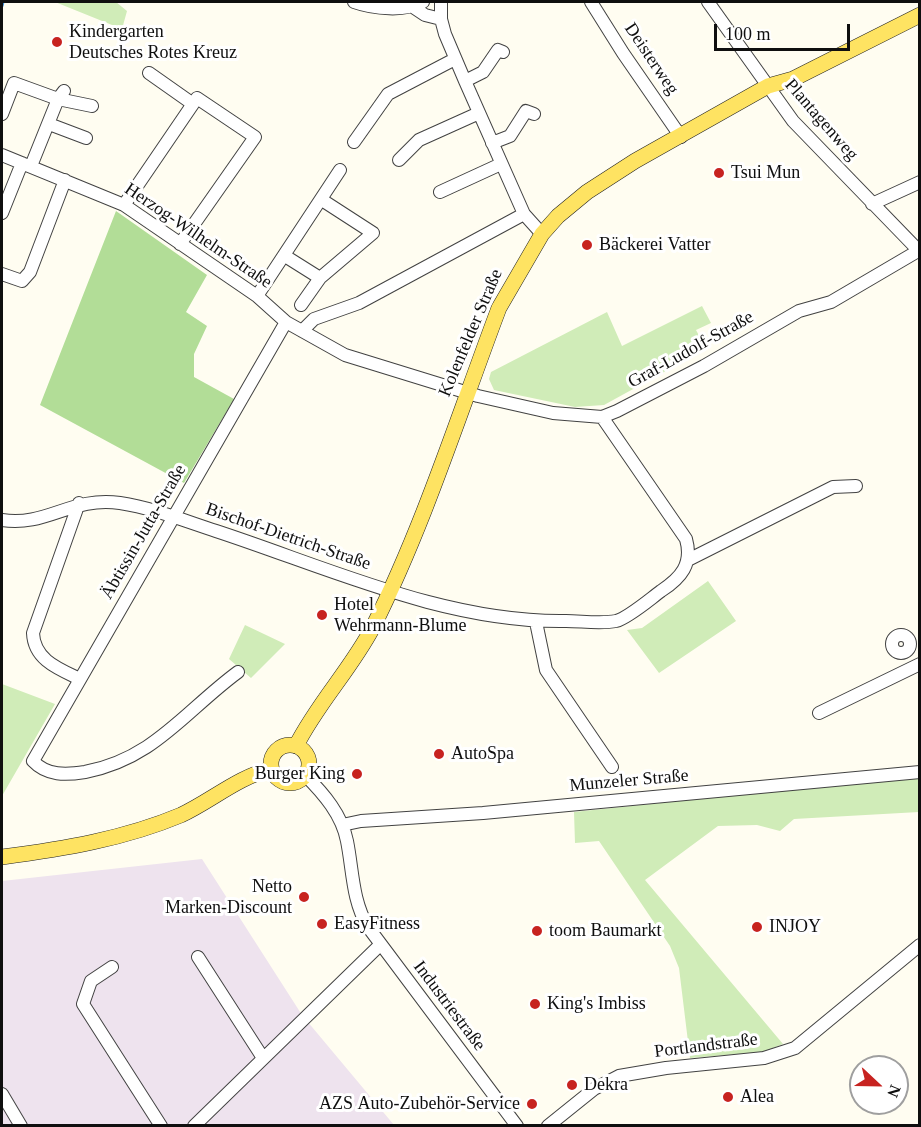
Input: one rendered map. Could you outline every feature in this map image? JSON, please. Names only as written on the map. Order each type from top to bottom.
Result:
[{"type":"main road","name":"Kolenfelder Straße","points":[[296,746],[311,720],[345,673],[391,590],[499,308],[542,234],[558,216],[587,192],[635,161],[768,86],[793,79],[920,15]]},
{"type":"main road","points":[[284,746],[296,746],[308,759],[305,775],[289,783],[278,779],[271,769],[274,752],[284,746]]},
{"type":"main road","points":[[2,857],[69,849],[153,826],[208,801],[250,776],[271,769]]},
{"type":"street","points":[[354,2],[375,7],[418,4],[425,15],[441,19]]},
{"type":"street","points":[[441,2],[441,19],[455,59],[524,214],[542,234]]},
{"type":"street","name":"Deisterweg","points":[[591,2],[623,53],[681,136]]},
{"type":"street","name":"Plantagenweg","points":[[708,2],[793,121],[919,252]]},
{"type":"street","points":[[465,81],[483,72],[498,50],[503,52]]},
{"type":"street","points":[[354,142],[388,94],[455,59]]},
{"type":"street","points":[[149,73],[193,104]]},
{"type":"street","points":[[2,114],[14,83],[92,106]]},
{"type":"street","points":[[2,213],[61,95]]},
{"type":"street","points":[[124,205],[197,98],[255,137],[180,244]]},
{"type":"street","points":[[492,143],[510,136],[526,111],[534,114]]},
{"type":"street","points":[[399,160],[419,140],[479,113]]},
{"type":"street","points":[[49,123],[86,138]]},
{"type":"street","name":"Herzog-Wilhelm-Straße","points":[[2,155],[124,205],[257,296],[286,322],[345,355],[467,392]]},
{"type":"street","points":[[440,192],[501,164]]},
{"type":"street","points":[[257,296],[340,170]]},
{"type":"street","points":[[2,274],[22,281],[30,272],[65,180]]},
{"type":"street","points":[[873,204],[920,182]]},
{"type":"street","points":[[301,305],[320,278],[373,234],[322,200]]},
{"type":"street","points":[[302,331],[314,319],[359,303],[524,214]]},
{"type":"street","name":"Graf-Ludolf-Straße","points":[[602,417],[704,366],[800,311],[831,302],[919,252]]},
{"type":"street","points":[[285,256],[320,278]]},
{"type":"street","name":"Äbtissin-Jutta-Straße","points":[[238,672],[203,699],[163,738],[120,763],[75,774],[54,774],[42,770],[33,762],[286,322]]},
{"type":"street","points":[[467,392],[553,413],[602,417],[686,539],[688,560],[833,487],[856,486]]},
{"type":"street","points":[[2,520],[19,523],[38,519],[79,503]]},
{"type":"street","points":[[79,503],[33,633],[33,642],[43,658],[57,669],[80,678]]},
{"type":"street","name":"Bischof-Dietrich-Straße","points":[[79,503],[121,503],[173,517],[391,590],[464,610],[536,622],[617,621],[676,581],[688,560]]},
{"type":"street","points":[[536,622],[546,670],[612,767]]},
{"type":"street","points":[[910,647],[920,659]]},
{"type":"street","points":[[819,713],[920,664]]},
{"type":"street","name":"Munzeler Straße","points":[[342,825],[361,821],[483,813],[920,772]]},
{"type":"street","name":"Industriestraße","points":[[305,775],[334,809],[342,825],[360,913],[380,945],[517,1125]]},
{"type":"street","points":[[194,1125],[380,945]]},
{"type":"street","name":"Portlandstraße","points":[[548,1125],[594,1089],[619,1076],[666,1068],[764,1058],[795,1048],[920,945]]},
{"type":"street","points":[[198,957],[263,1058]]},
{"type":"street","points":[[112,967],[91,981],[83,1004],[161,1125]]},
{"type":"street","points":[[2,1094],[21,1125]]},
{"type":"shaded area","points":[[202,859],[302,1015],[394,1125],[2,1125],[2,881]]},
{"type":"green space","points":[[55,2],[116,2],[127,11],[122,29]]},
{"type":"green space","points":[[116,211],[207,275],[186,312],[207,326],[194,354],[194,377],[234,399],[184,483],[40,405]]},
{"type":"green space","points":[[702,306],[711,323],[696,330],[706,349],[604,405],[575,407],[494,390],[489,379],[491,372],[607,312],[622,346]]},
{"type":"green space","points":[[708,581],[736,621],[659,673],[627,630],[642,628]]},
{"type":"green space","points":[[245,625],[285,644],[251,678],[229,659]]},
{"type":"green space","points":[[2,684],[55,704],[2,796]]},
{"type":"green space","points":[[919,776],[919,812],[794,819],[780,831],[757,825],[718,826],[645,880],[783,1044],[763,1052],[690,1058],[679,968],[670,946],[599,841],[575,843],[574,812]]},
{"type":"waterway","points":[[2,6],[3,2]]},
{"type":"place","name":"Kindergarten Deutsches Rotes Kreuz","points":[[57,42]]},
{"type":"place","name":"Tsui Mun","points":[[719,173]]},
{"type":"place","name":"Bäckerei Vatter","points":[[587,245]]},
{"type":"place","name":"Hotel Wehrmann-Blume","points":[[322,615]]},
{"type":"place","name":"AutoSpa","points":[[439,754]]},
{"type":"place","name":"Burger King","points":[[357,774]]},
{"type":"place","name":"Netto Marken-Discount","points":[[304,897]]},
{"type":"place","name":"EasyFitness","points":[[322,924]]},
{"type":"place","name":"INJOY","points":[[757,927]]},
{"type":"place","name":"toom Baumarkt","points":[[537,931]]},
{"type":"place","name":"King's Imbiss","points":[[535,1004]]},
{"type":"place","name":"Dekra","points":[[572,1085]]},
{"type":"place","name":"Alea","points":[[728,1097]]},
{"type":"place","name":"AZS Auto-Zubehör-Service","points":[[532,1104]]}]
